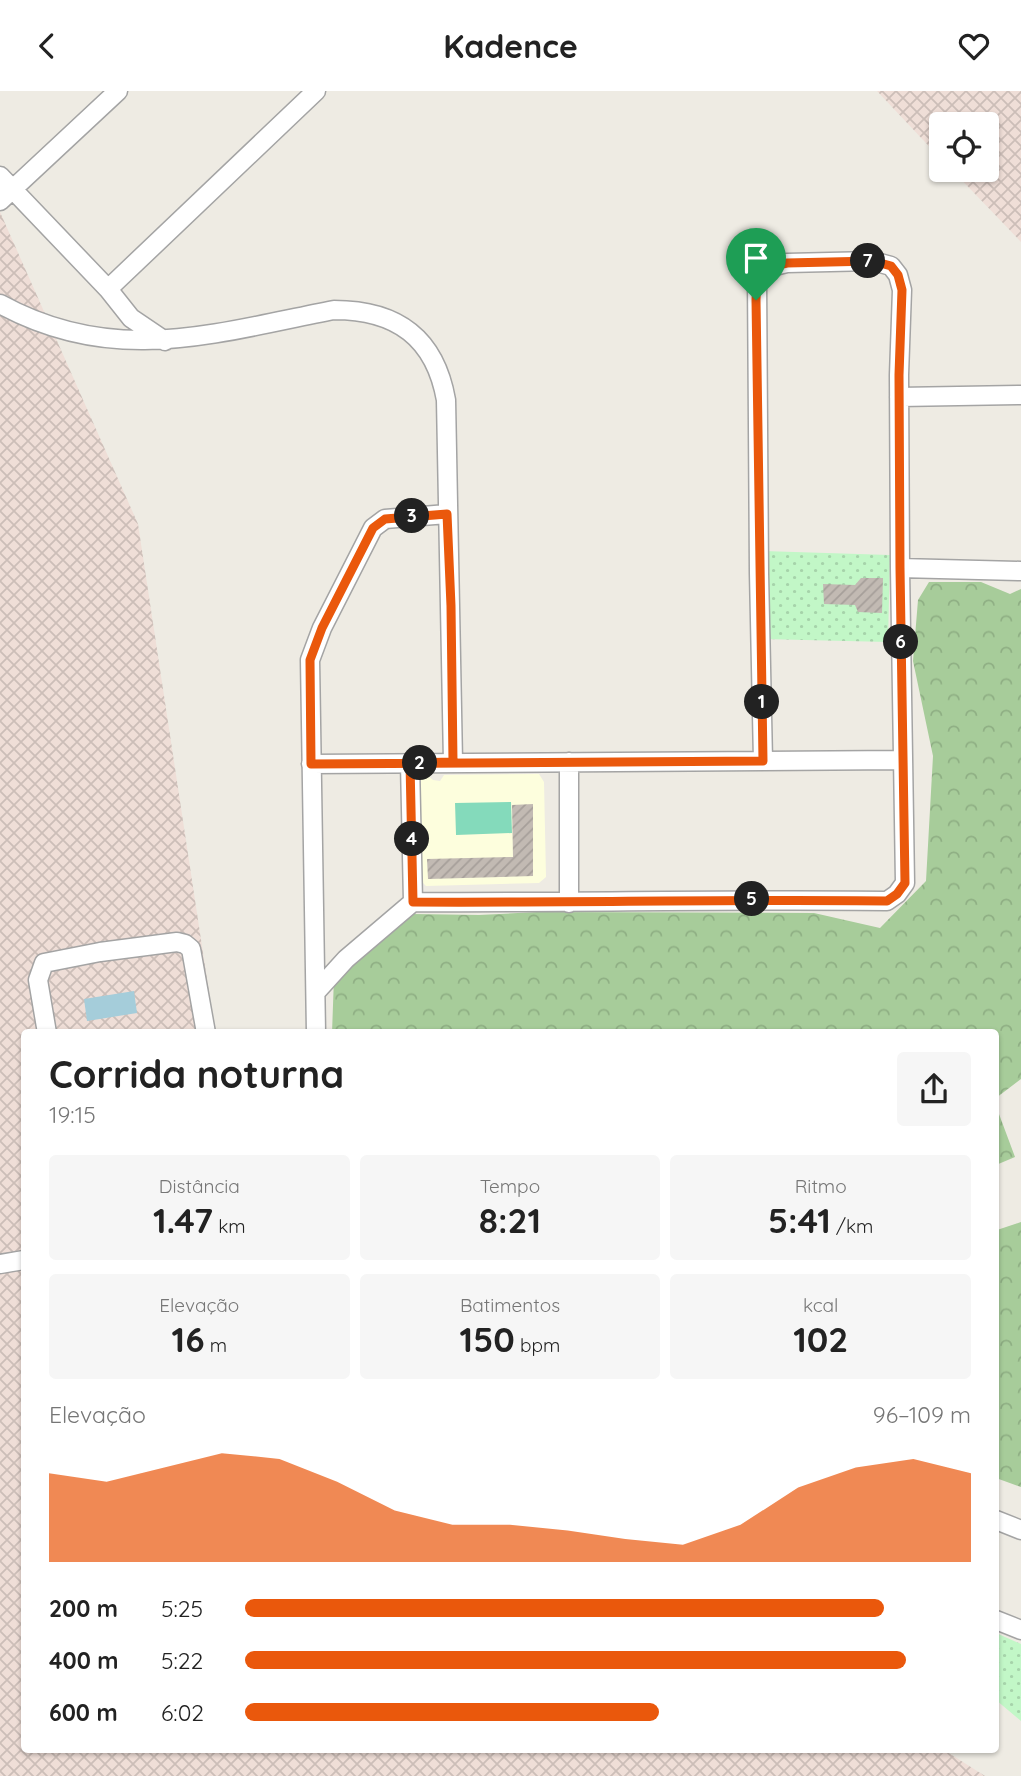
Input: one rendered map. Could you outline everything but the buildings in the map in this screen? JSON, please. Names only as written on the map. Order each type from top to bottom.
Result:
[{"type":"street","points":[[6,196],[118,91]]},
{"type":"street","points":[[108,289],[316,91]]},
{"type":"street","points":[[0,176],[6,196],[108,289],[131,318],[165,341]]},
{"type":"street","points":[[316,992],[346,959],[413,902],[569,903],[718,899],[887,901],[897,894],[905,883],[899,397],[902,290],[898,275],[891,266],[873,261],[799,263],[766,268],[757,278],[763,761]]},
{"type":"street","points":[[0,304],[28,319],[61,331],[116,340],[165,341],[267,325],[334,310],[356,310],[374,313],[399,324],[426,346],[442,379],[446,400],[453,762]]},
{"type":"street","points":[[116,340],[124,333],[131,318]]},
{"type":"street","points":[[899,397],[1021,395]]},
{"type":"street","points":[[316,1029],[310,660],[322,628],[373,528],[385,519],[447,514]]},
{"type":"street","points":[[900,568],[1021,571]]},
{"type":"street","points":[[311,764],[903,760]]},
{"type":"street","points":[[569,762],[569,903]]},
{"type":"street","points":[[410,763],[413,902]]},
{"type":"street","points":[[46,1029],[38,980],[44,963],[177,942],[191,949],[205,1029]]},
{"type":"street","points":[[0,1263],[21,1260]]},
{"type":"street","points":[[999,1521],[1021,1530]]},
{"type":"street","points":[[999,1622],[1021,1630]]},
{"type":"shaded area","points":[[877,91],[1021,91],[1021,242],[964,182],[999,182],[999,112],[929,112],[929,146]]},
{"type":"shaded area","points":[[0,212],[138,524],[215,1029],[21,1029],[21,1753],[949,1753],[985,1776],[0,1776]]},
{"type":"shaded area","points":[[539,774],[544,782],[546,877],[539,883],[426,886],[421,881],[421,779],[428,776],[440,781],[444,775]]},
{"type":"green space","points":[[763,551],[890,555],[888,642],[763,639]]},
{"type":"green space","points":[[929,582],[981,582],[1010,594],[1021,589],[1021,1079],[999,1096],[999,1029],[332,1029],[334,977],[412,914],[814,913],[880,928],[926,881],[933,756],[913,661],[918,600]]},
{"type":"green space","points":[[511,802],[512,833],[456,835],[455,803]]},
{"type":"green space","points":[[999,1114],[1015,1157],[999,1164]]},
{"type":"green space","points":[[1021,1222],[1021,1487],[999,1479],[999,1229]]},
{"type":"green space","points":[[999,1634],[1021,1644],[1021,1721],[999,1703]]},
{"type":"water","points":[[134,991],[137,1013],[87,1021],[84,999]]},
{"type":"route","points":[[756,300],[757,278],[766,268],[787,263],[873,261],[891,266],[898,275],[902,290],[899,375],[905,883],[897,894],[887,901],[718,899],[569,903],[413,902],[410,763],[453,762],[447,514],[385,519],[373,528],[322,628],[310,660],[311,764],[453,762],[763,761],[756,300]]}]
